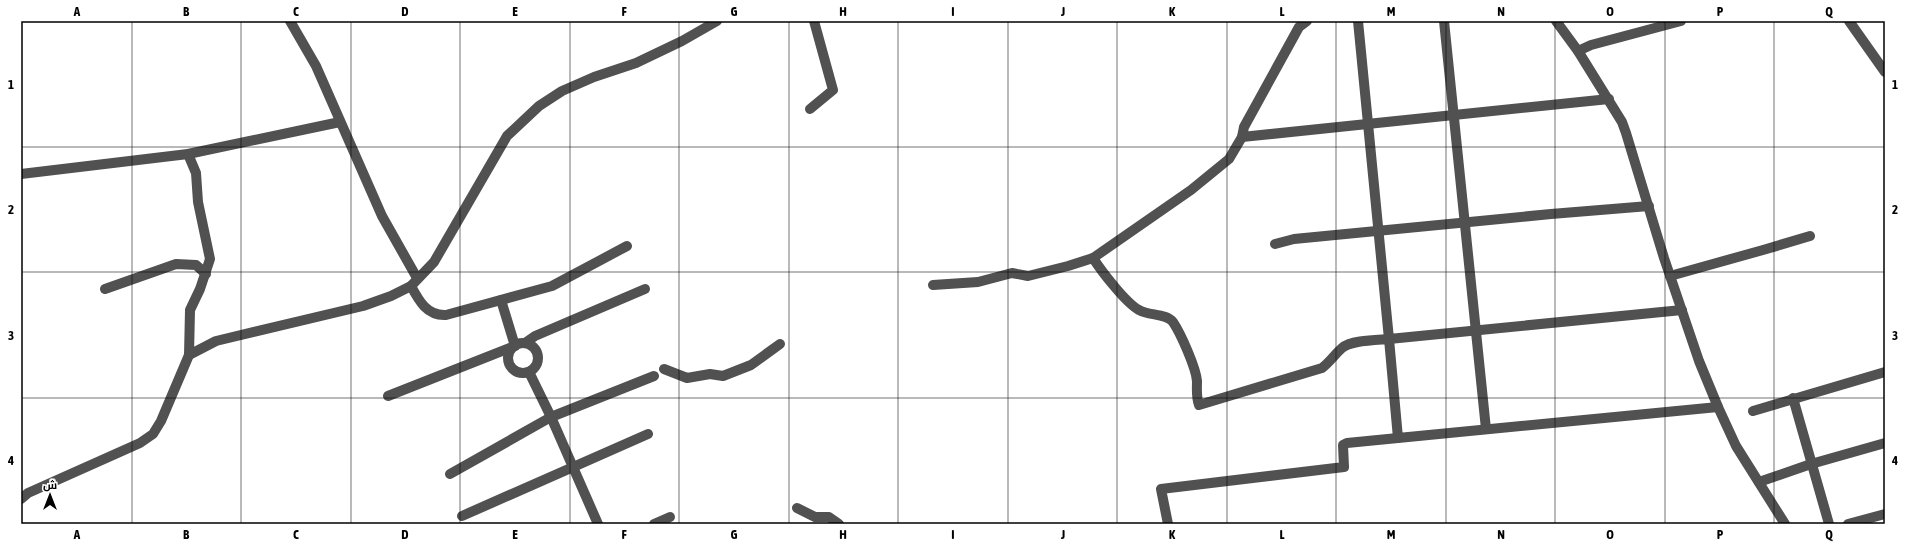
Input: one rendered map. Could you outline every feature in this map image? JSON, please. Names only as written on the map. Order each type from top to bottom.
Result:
[{"type":"street","points":[[290,21],[316,66],[382,216],[417,278]]},
{"type":"street","points":[[189,355],[216,341],[363,306],[391,296],[411,286],[417,278],[434,262],[507,136],[539,106],[562,91],[594,77],[636,63],[682,41],[717,21]]},
{"type":"street","points":[[810,109],[833,90],[814,21]]},
{"type":"street","points":[[933,285],[978,282],[1012,273],[1028,276],[1094,258],[1191,190],[1229,159],[1242,137],[1244,127],[1298,27],[1307,21]]},
{"type":"street","points":[[1358,21],[1398,438]]},
{"type":"street","points":[[1444,21],[1452,116],[1466,223],[1475,331],[1486,429]]},
{"type":"street","points":[[1556,21],[1578,50],[1609,99],[1626,133],[1670,276],[1718,407],[1736,446],[1785,524]]},
{"type":"street","points":[[1578,50],[1591,45],[1681,21]]},
{"type":"street","points":[[1849,21],[1885,72]]},
{"type":"street","points":[[1242,137],[1609,99]]},
{"type":"street","points":[[21,174],[188,154],[340,122]]},
{"type":"street","points":[[21,499],[28,493],[140,443],[153,434],[161,421],[189,355],[190,310],[206,274],[210,259],[198,202],[196,173],[188,154]]},
{"type":"street","points":[[1275,244],[1294,239],[1649,206]]},
{"type":"street","points":[[1670,276],[1810,236]]},
{"type":"street","points":[[411,286],[421,303],[430,312],[439,315],[446,315],[552,286],[627,246]]},
{"type":"street","points":[[1094,258],[1103,274],[1138,310],[1148,314],[1168,318],[1172,322],[1187,349],[1197,380],[1196,394],[1198,406],[1322,368],[1330,362],[1343,347],[1352,343],[1682,310]]},
{"type":"street","points":[[105,289],[176,264],[196,265],[206,274]]},
{"type":"street","points":[[388,396],[520,344],[535,336],[645,289]]},
{"type":"street","points":[[501,300],[520,344]]},
{"type":"street","points":[[520,344],[534,347],[538,356],[536,366],[529,372],[519,373],[509,363],[509,353],[520,344]]},
{"type":"street","points":[[664,369],[687,378],[710,374],[723,376],[751,365],[780,344]]},
{"type":"street","points":[[529,372],[551,417],[598,524]]},
{"type":"street","points":[[1753,410],[1885,372]]},
{"type":"street","points":[[450,474],[551,417],[654,376]]},
{"type":"street","points":[[1793,398],[1829,524]]},
{"type":"street","points":[[1168,524],[1161,489],[1344,467],[1343,445],[1347,443],[1718,407]]},
{"type":"street","points":[[462,516],[648,434]]},
{"type":"street","points":[[1759,482],[1811,464],[1885,443]]},
{"type":"street","points":[[797,508],[815,517],[829,517],[839,524]]},
{"type":"street","points":[[1848,524],[1885,514]]},
{"type":"street","points":[[654,524],[670,516]]}]
